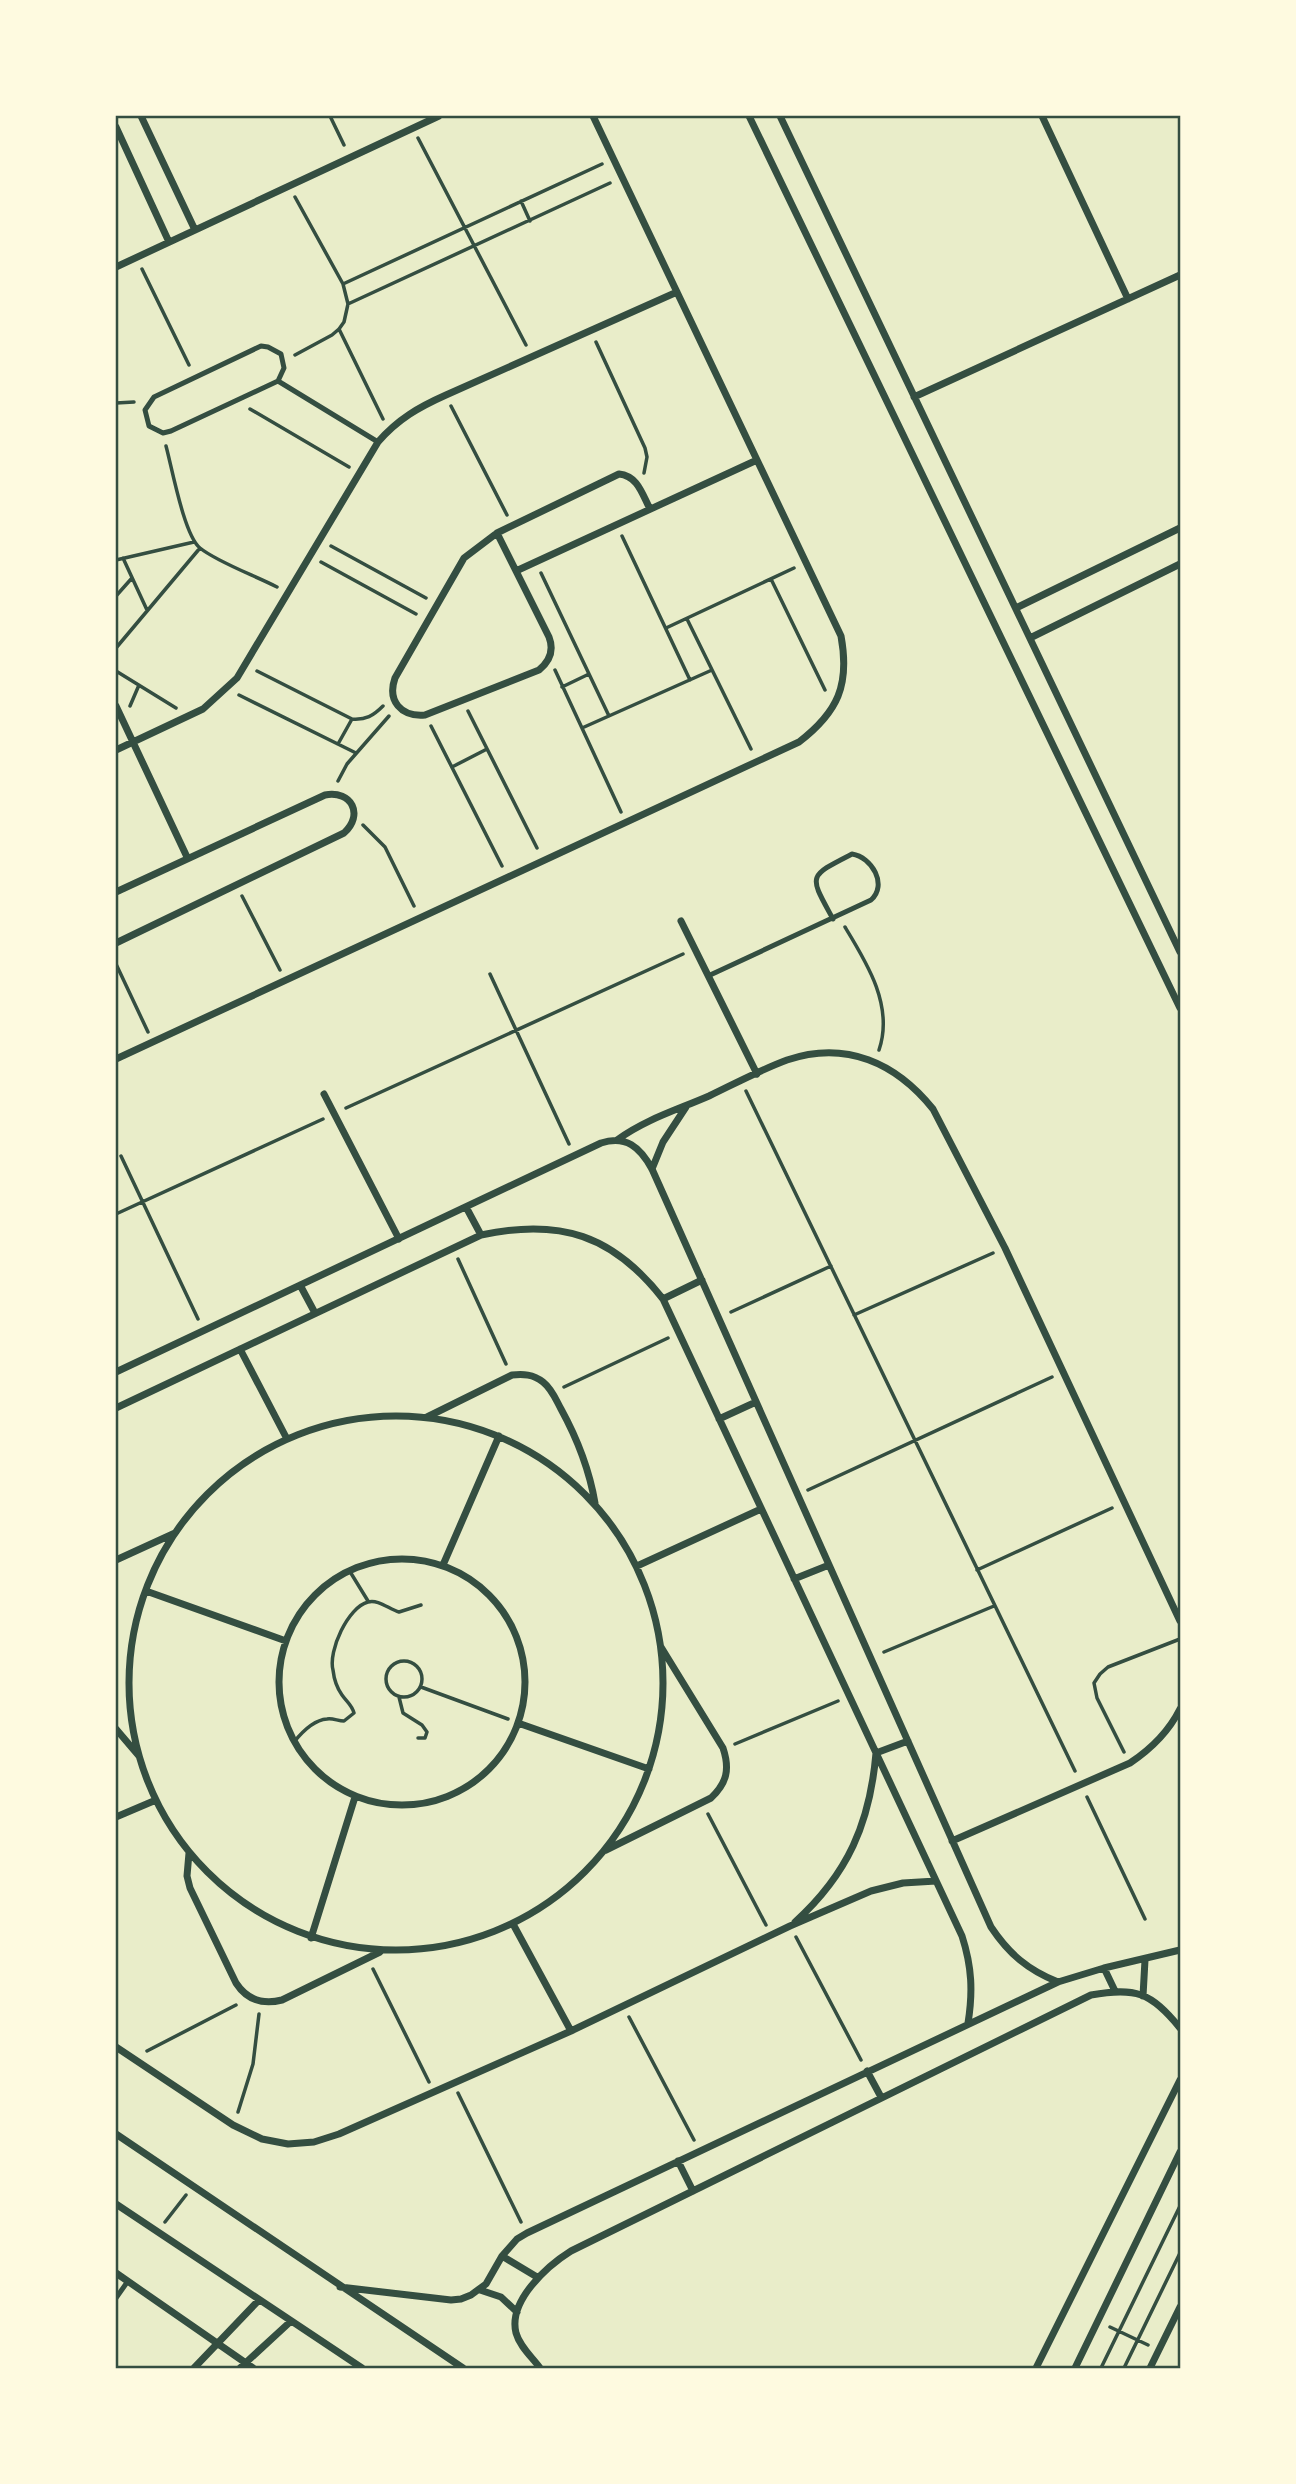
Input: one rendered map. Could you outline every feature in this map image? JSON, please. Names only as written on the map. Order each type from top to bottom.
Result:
[{"type":"street","points":[[141,116],[195,230]]},
{"type":"street","points":[[116,267],[439,116]]},
{"type":"street","points":[[116,1059],[799,742],[818,727],[834,708],[843,685],[845,660],[841,636],[593,116]]},
{"type":"street","points":[[749,116],[1181,1009]]},
{"type":"street","points":[[780,116],[1181,952]]},
{"type":"street","points":[[1042,116],[1128,299]]},
{"type":"street","points":[[116,127],[169,242]]},
{"type":"street","points":[[914,397],[1181,275]]},
{"type":"street","points":[[116,750],[203,709],[227,689],[246,665],[378,442],[388,430],[412,411],[677,292]]},
{"type":"street","points":[[516,571],[757,460]]},
{"type":"street","points":[[497,533],[552,644],[549,659],[539,670],[425,715],[405,713],[393,698],[395,678],[464,558],[497,533],[619,474],[632,478],[637,483],[650,509]]},
{"type":"street","points":[[1016,608],[1181,528]]},
{"type":"street","points":[[1030,638],[1181,564]]},
{"type":"street","points":[[116,706],[187,857]]},
{"type":"street","points":[[116,892],[325,795],[334,793],[343,796],[354,810],[354,820],[344,834],[116,943]]},
{"type":"street","points":[[681,921],[757,1074]]},
{"type":"street","points":[[116,1372],[601,1143],[617,1140],[657,1116],[686,1106],[787,1060],[816,1053],[846,1054],[875,1061],[898,1073],[917,1089],[933,1109],[1004,1248],[1181,1621]]},
{"type":"street","points":[[324,1094],[399,1239]]},
{"type":"street","points":[[652,1168],[663,1142],[686,1106]]},
{"type":"street","points":[[617,1140],[637,1147],[652,1168],[991,1927],[1003,1945],[1028,1968],[1058,1982]]},
{"type":"street","points":[[466,1207],[481,1235]]},
{"type":"street","points":[[116,1408],[481,1235],[510,1229],[540,1228],[569,1232],[597,1242],[622,1257],[645,1276],[663,1299],[962,1936],[972,1979],[968,2023]]},
{"type":"street","points":[[663,1299],[702,1280]]},
{"type":"street","points":[[300,1285],[315,1313]]},
{"type":"street","points":[[240,1349],[287,1439]]},
{"type":"street","points":[[427,1417],[512,1375],[535,1377],[545,1383],[552,1392],[580,1444],[595,1503]]},
{"type":"street","points":[[719,1419],[756,1402]]},
{"type":"street","points":[[379,1416],[427,1417],[463,1424],[499,1436],[534,1453],[566,1476],[595,1503],[618,1533],[637,1566],[652,1605],[661,1646],[663,1688],[660,1729],[649,1769],[631,1811],[605,1850],[578,1879],[547,1904],[513,1924],[471,1940],[438,1947],[382,1951],[346,1947],[312,1938],[277,1923],[244,1904],[215,1880],[189,1853],[171,1827],[156,1800],[139,1756],[131,1715],[130,1673],[135,1631],[146,1591],[159,1561],[176,1533],[199,1504],[225,1478],[287,1439],[332,1423],[379,1416]]},
{"type":"street","points":[[443,1565],[499,1436]]},
{"type":"street","points":[[637,1566],[761,1509]]},
{"type":"street","points":[[116,1560],[176,1533]]},
{"type":"street","points":[[395,1559],[424,1560],[443,1565],[477,1583],[504,1611],[513,1628],[520,1647],[525,1685],[518,1723],[499,1758],[470,1785],[452,1795],[434,1802],[394,1806],[355,1797],[337,1788],[305,1760],[285,1723],[279,1692],[280,1661],[286,1641],[293,1623],[310,1600],[332,1580],[349,1570],[367,1563],[395,1559]]},
{"type":"street","points":[[794,1579],[829,1565]]},
{"type":"street","points":[[146,1591],[286,1641]]},
{"type":"street","points":[[605,1850],[702,1802],[721,1788],[727,1776],[728,1762],[723,1748],[661,1646]]},
{"type":"street","points":[[952,1840],[1130,1763],[1166,1733],[1181,1709]]},
{"type":"street","points":[[518,1723],[649,1769]]},
{"type":"street","points":[[116,1729],[139,1756]]},
{"type":"street","points":[[876,1753],[908,1741]]},
{"type":"street","points":[[790,1926],[811,1908],[846,1862],[868,1810],[876,1753]]},
{"type":"street","points":[[312,1938],[355,1797]]},
{"type":"street","points":[[116,1817],[156,1800]]},
{"type":"street","points":[[189,1853],[187,1876],[190,1888],[236,1983],[242,1992],[255,2000],[282,2000],[382,1951]]},
{"type":"street","points":[[116,2047],[233,2125],[262,2139],[288,2144],[314,2142],[339,2134],[570,2031],[790,1926],[886,1886],[936,1881]]},
{"type":"street","points":[[513,1924],[570,2031]]},
{"type":"street","points":[[340,2287],[451,2300],[471,2295],[480,2290],[502,2256],[517,2239],[527,2233],[1058,1982],[1181,1950]]},
{"type":"street","points":[[1143,1996],[1145,1960]]},
{"type":"street","points":[[1104,1968],[1115,1991]]},
{"type":"street","points":[[540,2368],[519,2340],[515,2320],[517,2312],[537,2277],[570,2251],[1091,1995],[1131,1991],[1168,2012],[1181,2028]]},
{"type":"street","points":[[867,2071],[881,2097]]},
{"type":"street","points":[[1036,2368],[1181,2080]]},
{"type":"street","points":[[116,2134],[463,2368]]},
{"type":"street","points":[[1075,2368],[1181,2152]]},
{"type":"street","points":[[678,2161],[693,2191]]},
{"type":"street","points":[[116,2204],[362,2368]]},
{"type":"street","points":[[502,2256],[537,2277]]},
{"type":"street","points":[[116,2273],[218,2344],[246,2367],[290,2322]]},
{"type":"street","points":[[480,2290],[501,2297],[517,2312]]},
{"type":"street","points":[[194,2368],[258,2301]]},
{"type":"street","points":[[1150,2368],[1181,2307]]},
{"type":"lane","points":[[261,346],[275,349],[284,361],[282,375],[278,381],[163,433],[149,426],[145,410],[148,403],[154,397],[195,377],[261,346]]},
{"type":"lane","points":[[278,381],[378,442]]},
{"type":"lane","points":[[708,976],[836,917],[871,900],[879,889],[879,882],[869,861],[858,855],[852,854],[821,870],[817,875],[816,888],[836,917]]},
{"type":"lane","points":[[116,2298],[128,2281]]},
{"type":"path","points":[[330,116],[350,157]]},
{"type":"path","points":[[413,128],[532,356]]},
{"type":"path","points":[[343,284],[613,159]]},
{"type":"path","points":[[348,304],[622,177]]},
{"type":"path","points":[[284,361],[339,329],[344,322],[348,304],[343,284],[289,186]]},
{"type":"path","points":[[521,201],[530,220]]},
{"type":"path","points":[[136,258],[195,377]]},
{"type":"path","points":[[339,329],[388,430]]},
{"type":"path","points":[[591,330],[645,448],[646,467],[637,483]]},
{"type":"path","points":[[446,395],[512,525]]},
{"type":"path","points":[[236,401],[360,473]]},
{"type":"path","points":[[116,403],[148,403]]},
{"type":"path","points":[[163,433],[194,542],[200,548],[289,592]]},
{"type":"path","points":[[617,524],[690,680]]},
{"type":"path","points":[[320,540],[437,604]]},
{"type":"path","points":[[116,559],[194,542]]},
{"type":"path","points":[[116,648],[200,548]]},
{"type":"path","points":[[310,556],[427,620]]},
{"type":"path","points":[[123,558],[147,611]]},
{"type":"path","points":[[536,562],[609,716]]},
{"type":"path","points":[[666,628],[806,562]]},
{"type":"path","points":[[116,596],[132,578]]},
{"type":"path","points":[[771,579],[834,708]]},
{"type":"path","points":[[687,618],[757,761]]},
{"type":"path","points":[[549,659],[626,822]]},
{"type":"path","points":[[246,665],[352,719],[362,720],[373,716],[393,698]]},
{"type":"path","points":[[582,729],[712,670]]},
{"type":"path","points":[[116,671],[190,716]]},
{"type":"path","points":[[562,687],[589,674]]},
{"type":"path","points":[[227,689],[356,753]]},
{"type":"path","points":[[463,700],[543,860]]},
{"type":"path","points":[[334,793],[341,773],[398,706]]},
{"type":"path","points":[[425,715],[507,877]]},
{"type":"path","points":[[338,744],[352,719]]},
{"type":"path","points":[[452,767],[488,749]]},
{"type":"path","points":[[354,820],[372,830],[385,846],[420,917]]},
{"type":"path","points":[[236,885],[285,980]]},
{"type":"path","points":[[836,917],[866,961],[880,1000],[882,1041],[875,1061]]},
{"type":"path","points":[[116,1214],[694,948]]},
{"type":"path","points":[[116,964],[153,1041]]},
{"type":"path","points":[[490,974],[575,1156]]},
{"type":"path","points":[[741,1081],[1144,1919]]},
{"type":"path","points":[[121,1156],[204,1330]]},
{"type":"path","points":[[453,1248],[512,1375]]},
{"type":"path","points":[[854,1315],[1004,1248]]},
{"type":"path","points":[[718,1318],[831,1266]]},
{"type":"path","points":[[552,1392],[679,1333]]},
{"type":"path","points":[[798,1495],[1063,1371]]},
{"type":"path","points":[[977,1570],[1126,1502]]},
{"type":"path","points":[[349,1570],[369,1601]]},
{"type":"path","points":[[294,1742],[303,1731],[315,1723],[327,1719],[344,1721],[354,1713],[338,1689],[331,1657],[337,1638],[361,1605],[369,1601],[376,1602],[399,1612],[421,1605]]},
{"type":"path","points":[[871,1658],[995,1606]]},
{"type":"path","points":[[1130,1763],[1097,1698],[1094,1683],[1108,1667],[1181,1639]]},
{"type":"path","points":[[411,1662],[422,1673],[421,1687],[412,1696],[399,1697],[392,1693],[386,1680],[391,1667],[397,1663],[411,1662]]},
{"type":"path","points":[[421,1687],[518,1723]]},
{"type":"path","points":[[399,1697],[403,1713],[422,1725],[427,1732],[425,1738],[418,1738]]},
{"type":"path","points":[[723,1748],[849,1697]]},
{"type":"path","points":[[702,1802],[772,1935]]},
{"type":"path","points":[[790,1926],[867,2071]]},
{"type":"path","points":[[368,1958],[434,2092]]},
{"type":"path","points":[[133,2058],[255,2000],[258,2033],[253,2064],[233,2125]]},
{"type":"path","points":[[623,2006],[700,2151]]},
{"type":"path","points":[[453,2083],[527,2233]]},
{"type":"path","points":[[158,2232],[192,2186]]},
{"type":"path","points":[[1101,2368],[1181,2206]]},
{"type":"path","points":[[1124,2368],[1181,2253]]},
{"type":"path","points":[[1099,2322],[1159,2350]]}]
